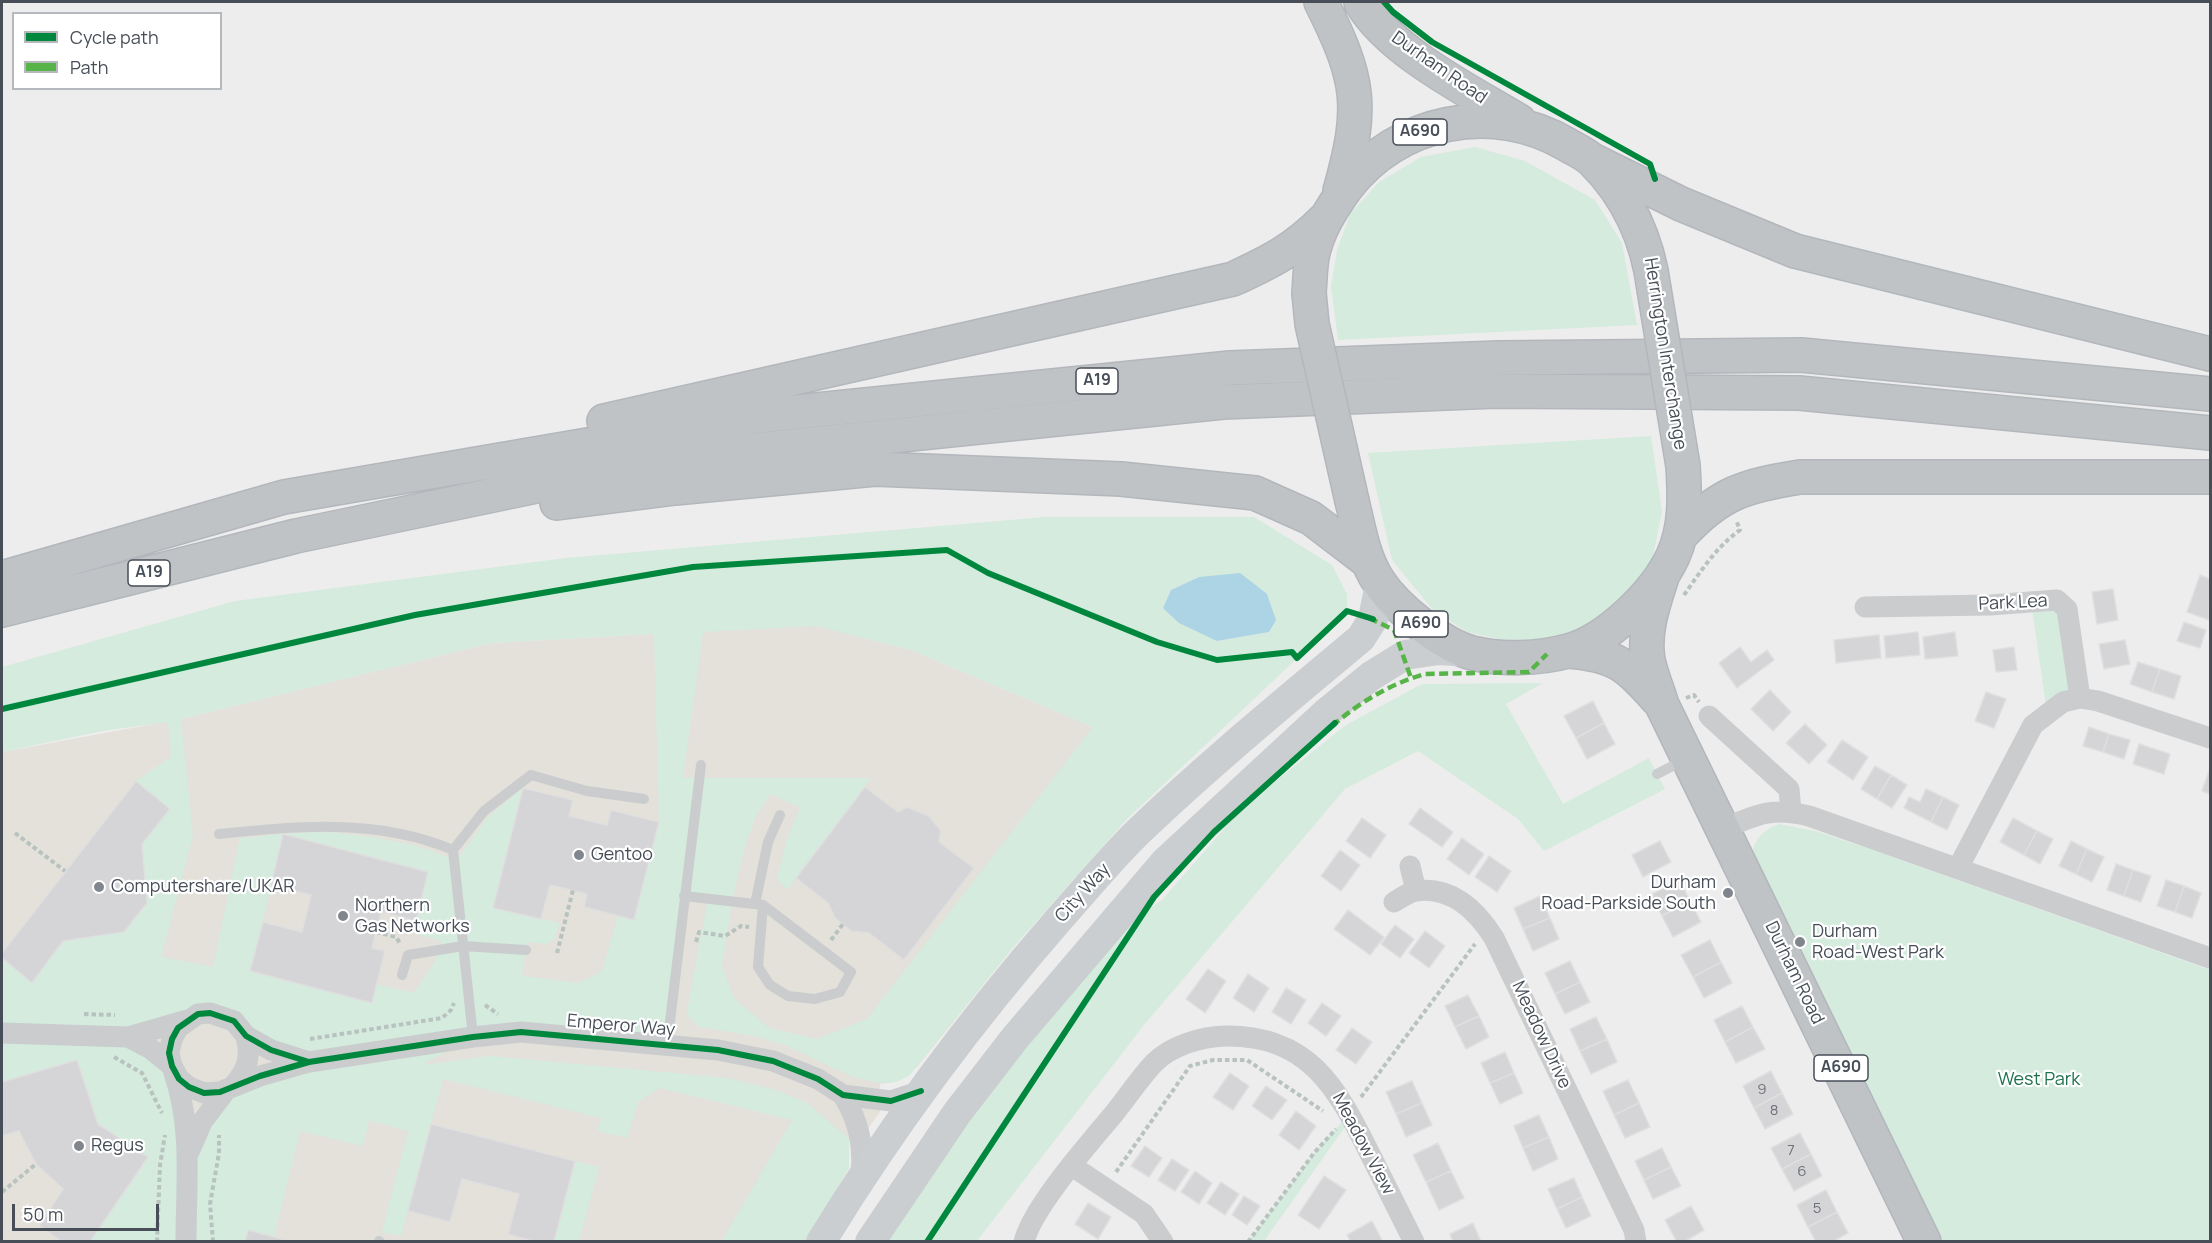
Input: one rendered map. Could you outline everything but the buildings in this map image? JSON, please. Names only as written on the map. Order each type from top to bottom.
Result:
[{"type":"highway","name":"A690","points":[[1321,2],[1350,64],[1357,116],[1353,144],[1332,209]]},
{"type":"highway","name":"Durham Road","points":[[1361,2],[1389,33],[1415,55],[1526,125]]},
{"type":"highway","name":"Herrington Interchange","points":[[297,536],[675,488],[874,469],[1121,479],[1255,493],[1311,518],[1373,572],[1404,612],[1429,631],[1471,652],[1524,657],[1569,651],[1610,629],[1626,617],[1663,574],[1680,536],[1685,503],[1683,466],[1651,261],[1632,214],[1592,160],[1526,125],[1499,121],[1472,121],[1420,132],[1375,158],[1355,176],[1332,209],[1312,256],[1309,293],[1312,324],[1352,501],[1373,572]]},
{"type":"highway","points":[[1592,160],[1681,204],[1795,251],[2211,354]]},
{"type":"highway","points":[[284,497],[720,394],[1233,279],[1281,257],[1302,242],[1332,209]]},
{"type":"highway","name":"A19","points":[[2,578],[284,497],[757,416],[1230,368],[1499,358],[1801,355],[2211,394]]},
{"type":"highway","name":"A19","points":[[2,610],[297,536],[575,478],[755,450],[1223,402],[1496,391],[1799,393],[2211,433]]},
{"type":"highway","points":[[1680,536],[1703,511],[1726,497],[1759,484],[1800,477],[2211,477]]},
{"type":"highway","name":"A690","points":[[1662,705],[1648,660],[1647,632],[1652,606],[1663,574]]},
{"type":"highway","name":"A690","points":[[1569,651],[1596,653],[1619,663],[1631,670],[1662,705]]},
{"type":"highway","name":"Durham Road","points":[[1662,705],[1725,828],[1924,1242]]},
{"type":"main road","name":"City Way","points":[[821,1242],[861,1177],[921,1091],[1022,961],[1138,833],[1232,747],[1361,638],[1373,619],[1373,572]]},
{"type":"main road","points":[[870,1242],[957,1113],[1015,1038],[1165,862],[1327,712],[1371,676],[1405,655],[1439,650],[1471,652]]},
{"type":"street","name":"Park Lea","points":[[1865,607],[1990,605],[2057,600],[2067,609],[2080,698]]},
{"type":"street","points":[[1958,868],[2033,725],[2063,702],[2080,698],[2211,738]]},
{"type":"street","points":[[1709,716],[1789,789],[1791,811]]},
{"type":"street","points":[[1725,828],[1767,811],[1791,811],[2211,958]]},
{"type":"street","points":[[1394,902],[1416,891],[1410,866]]},
{"type":"street","name":"Meadow Drive","points":[[1416,891],[1443,894],[1465,902],[1487,927],[1634,1230],[1636,1242]]},
{"type":"street","name":"Emperor Way","points":[[128,1037],[204,1013],[223,1015],[234,1021],[246,1036],[271,1050],[309,1062]]},
{"type":"street","points":[[186,1242],[189,1153],[181,1091],[169,1053],[172,1039],[187,1019]]},
{"type":"street","name":"Emperor Way","points":[[128,1037],[151,1049],[189,1088],[204,1093],[309,1062],[521,1032],[718,1050],[773,1061],[818,1079],[843,1095],[891,1101],[921,1091]]},
{"type":"street","points":[[2,1033],[128,1037]]},
{"type":"street","points":[[189,1153],[202,1122],[248,1063],[249,1049],[246,1036]]},
{"type":"street","name":"Meadow View","points":[[1024,1242],[1027,1228],[1072,1166],[1155,1062],[1182,1044],[1219,1036],[1251,1036],[1280,1044],[1302,1058],[1324,1077],[1414,1242]]},
{"type":"street","points":[[843,1095],[854,1113],[860,1133],[863,1155],[861,1177]]},
{"type":"street","points":[[1072,1166],[1143,1214],[1163,1242]]},
{"type":"lane","points":[[1658,774],[1689,757]]},
{"type":"lane","points":[[667,1046],[701,765]]},
{"type":"lane","points":[[473,1037],[453,850],[484,811],[531,775],[587,791],[644,799]]},
{"type":"lane","points":[[684,896],[759,905],[851,972],[840,992],[815,999],[788,996],[770,985],[758,967],[759,905],[768,842],[780,814]]},
{"type":"lane","points":[[219,834],[332,825],[427,839],[453,850]]},
{"type":"lane","points":[[402,975],[408,955],[463,946],[526,950]]},
{"type":"path","points":[[15,833],[65,871]]},
{"type":"path","points":[[557,953],[573,890]]},
{"type":"path","points":[[696,943],[699,932],[725,936],[741,926],[760,929]]},
{"type":"path","points":[[1248,1242],[1314,1152],[1345,1118],[1487,927]]},
{"type":"path","points":[[376,932],[396,938],[408,955]]},
{"type":"path","points":[[106,1053],[142,1073],[163,1113],[164,1122]]},
{"type":"path","points":[[1105,1188],[1190,1066],[1213,1060],[1247,1060],[1345,1118]]},
{"type":"path","points":[[213,1242],[210,1204],[219,1153],[219,1129]]},
{"type":"path","points":[[157,1242],[159,1175],[165,1131]]},
{"type":"path","points":[[2,1192],[36,1164]]},
{"type":"shaded area","points":[[816,625],[911,650],[1093,727],[1011,950],[917,1067],[896,1082],[880,1084],[880,1112],[867,1130],[849,1139],[849,1168],[805,1241],[2,1242],[2,752],[181,719],[491,643]]},
{"type":"green space","points":[[1475,147],[1525,161],[1595,200],[1622,243],[1637,325],[1338,340],[1331,287],[1337,250],[1350,214],[1379,182],[1421,157]]},
{"type":"green space","points":[[1651,436],[1662,511],[1652,562],[1614,608],[1567,637],[1499,639],[1467,632],[1433,610],[1392,560],[1368,453]]},
{"type":"green space","points":[[1045,517],[1254,517],[1332,565],[1347,594],[1347,611],[1126,820],[1011,950],[909,1076],[896,1082],[880,1083],[855,1078],[785,1045],[754,1036],[699,1027],[687,1015],[708,899],[685,896],[667,1046],[473,1037],[422,1065],[490,1056],[727,1078],[772,1089],[806,1102],[849,1139],[849,1168],[805,1241],[722,1241],[792,1120],[660,1088],[638,1102],[627,1138],[597,1131],[601,1118],[443,1079],[401,1236],[382,1232],[408,1131],[369,1120],[363,1146],[300,1131],[274,1237],[249,1230],[245,1241],[90,1241],[147,1157],[98,1124],[76,1060],[2,1082],[2,958],[32,982],[63,941],[124,932],[147,903],[142,844],[170,809],[136,781],[171,757],[168,722],[102,731],[2,752],[2,667],[235,601],[566,558]],"holes":[[[1199,577],[1269,632],[1217,641],[1163,608],[1171,590]],[[816,626],[911,650],[1093,727],[867,1019],[817,1039],[769,1028],[734,998],[722,967],[732,901],[745,846],[757,814],[771,794],[800,808],[787,839],[777,879],[787,890],[871,778],[683,778],[703,632]],[[654,634],[659,822],[635,919],[618,916],[602,971],[579,983],[522,976],[527,942],[547,944],[555,938],[560,923],[494,908],[523,788],[489,816],[455,862],[443,855],[408,844],[348,834],[306,832],[240,838],[213,967],[161,957],[193,836],[181,719],[491,643]],[[284,835],[428,872],[412,933],[442,941],[434,963],[414,993],[376,984],[371,1003],[250,971]],[[223,1015],[308,1062],[212,1107],[188,1152],[172,1066],[129,1037]]]},
{"type":"green space","points":[[2057,600],[2080,698],[2047,712],[2031,602]]},
{"type":"green space","points":[[1543,683],[1506,704],[1563,804],[1649,758],[1665,789],[1544,851],[1518,819],[1418,751],[1345,789],[1144,1025],[977,1241],[870,1242],[1092,945],[1162,900],[1243,807],[1346,725],[1422,684]]},
{"type":"green space","name":"West Park","points":[[1779,824],[1815,831],[1867,848],[2210,970],[2210,1241],[1940,1241],[1752,853],[1761,835]]},
{"type":"green space","points":[[1341,1123],[1345,1127],[1264,1241],[1248,1242],[1314,1153]]},
{"type":"green space","points":[[575,1161],[599,1167],[579,1241],[554,1242]]},
{"type":"water","points":[[1240,573],[1267,594],[1276,620],[1269,632],[1217,641],[1179,623],[1163,608],[1171,590],[1199,577]]},
{"type":"marked path","points":[[1369,618],[1394,630],[1411,678]]},
{"type":"marked path","points":[[1332,726],[1353,709],[1376,695],[1412,678],[1425,674],[1529,672],[1547,654]]},
{"type":"cycle path","points":[[1384,2],[1393,12],[1432,42],[1650,164],[1655,179]]},
{"type":"cycle path","points":[[2,709],[415,615],[693,567],[947,550],[988,573],[1157,642],[1217,660],[1292,652],[1297,658],[1347,611],[1373,619]]},
{"type":"cycle path","points":[[927,1242],[1154,897],[1214,832],[1335,723]]},
{"type":"cycle path","points":[[309,1062],[271,1050],[246,1036],[234,1021],[210,1013],[198,1014],[178,1028],[172,1039],[169,1053],[172,1066],[179,1079],[189,1087],[204,1093],[220,1092],[260,1076],[309,1062],[521,1032],[718,1050],[773,1061],[818,1079],[843,1095],[891,1101],[921,1091]]},
{"type":"place","name":"Gentoo","points":[[579,855]]},
{"type":"place","name":"Computershare/UKAR","points":[[99,887]]},
{"type":"place","name":"Durham Road-Parkside South","points":[[1728,893]]},
{"type":"place","name":"Northern Gas Networks","points":[[343,916]]},
{"type":"place","name":"Durham Road-West Park","points":[[1800,942]]},
{"type":"place","name":"Regus","points":[[79,1146]]}]
